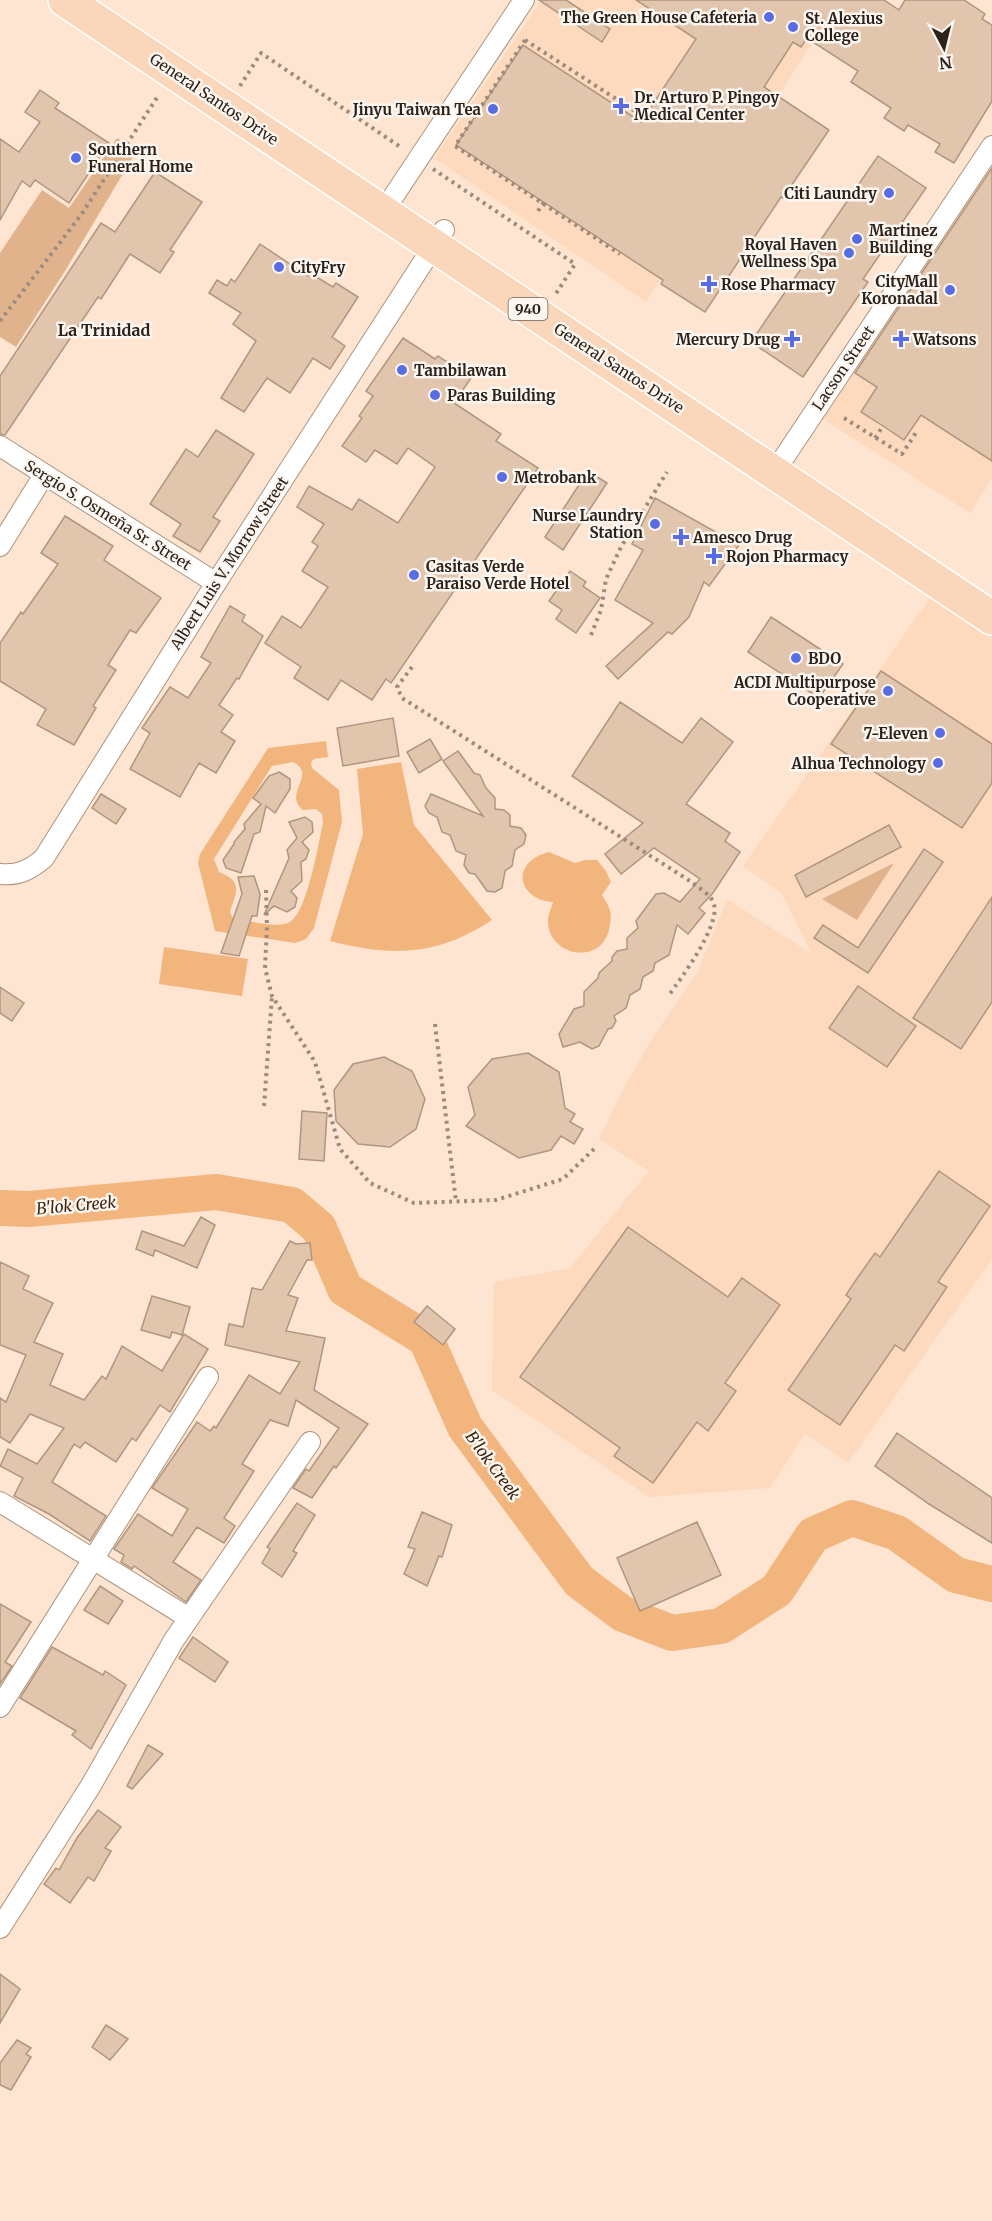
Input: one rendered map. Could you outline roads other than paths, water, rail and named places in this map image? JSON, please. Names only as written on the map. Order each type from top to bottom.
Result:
[{"type":"highway","name":"General Santos Drive","points":[[65,0],[388,204],[780,464],[992,594]]},
{"type":"highway","name":"General Santos Drive","points":[[102,0],[238,90],[388,204]]},
{"type":"highway","name":"General Santos Drive","points":[[439,238],[551,302],[992,618]]},
{"type":"street","points":[[388,204],[524,0]]},
{"type":"street","name":"Lacson Street","points":[[780,464],[992,146]]},
{"type":"street","name":"Albert Luis V. Morrow Street","points":[[0,874],[11,875],[30,870],[44,858],[216,583],[439,238]]},
{"type":"street","name":"Sergio S. Osmeña Sr. Street","points":[[0,446],[216,583]]},
{"type":"street","points":[[0,546],[44,475]]},
{"type":"street","points":[[0,1707],[208,1377]]},
{"type":"street","points":[[0,1928],[90,1787],[189,1618],[310,1442]]},
{"type":"street","points":[[0,1502],[189,1618]]},
{"type":"waterway","name":"B'lok Creek","points":[[0,1208],[29,1209],[216,1192],[292,1205],[319,1228],[345,1289],[426,1339],[465,1427],[579,1581],[623,1614],[672,1633],[721,1626],[777,1590],[813,1535],[852,1518],[897,1533],[956,1575],[992,1584]]},
{"type":"place","name":"The Green House Cafeteria","points":[[769,17]]},
{"type":"place","name":"St. Alexius College","points":[[793,27]]},
{"type":"place","name":"Dr. Arturo P. Pingoy Medical Center","points":[[621,106]]},
{"type":"place","name":"Jinyu Taiwan Tea","points":[[493,109]]},
{"type":"place","name":"Southern Funeral Home","points":[[76,158]]},
{"type":"place","name":"Citi Laundry","points":[[889,193]]},
{"type":"place","name":"Martinez Building","points":[[857,239]]},
{"type":"place","name":"Royal Haven Wellness Spa","points":[[849,253]]},
{"type":"place","name":"CityFry","points":[[279,267]]},
{"type":"place","name":"Rose Pharmacy","points":[[709,284]]},
{"type":"place","name":"CityMall Koronadal","points":[[950,290]]},
{"type":"place","name":"Mercury Drug","points":[[792,339]]},
{"type":"place","name":"Watsons","points":[[901,339]]},
{"type":"place","name":"Tambilawan","points":[[402,370]]},
{"type":"place","name":"Paras Building","points":[[435,395]]},
{"type":"place","name":"Metrobank","points":[[502,477]]},
{"type":"place","name":"Nurse Laundry Station","points":[[655,524]]},
{"type":"place","name":"Amesco Drug","points":[[681,537]]},
{"type":"place","name":"Rojon Pharmacy","points":[[714,556]]},
{"type":"place","name":"Casitas Verde Paraiso Verde Hotel","points":[[414,575]]},
{"type":"place","name":"BDO","points":[[796,658]]},
{"type":"place","name":"ACDI Multipurpose Cooperative","points":[[888,691]]},
{"type":"place","name":"7-Eleven","points":[[940,733]]},
{"type":"place","name":"Alhua Technology","points":[[938,763]]},
{"type":"district","name":"La Trinidad","points":[[104,330]]}]
